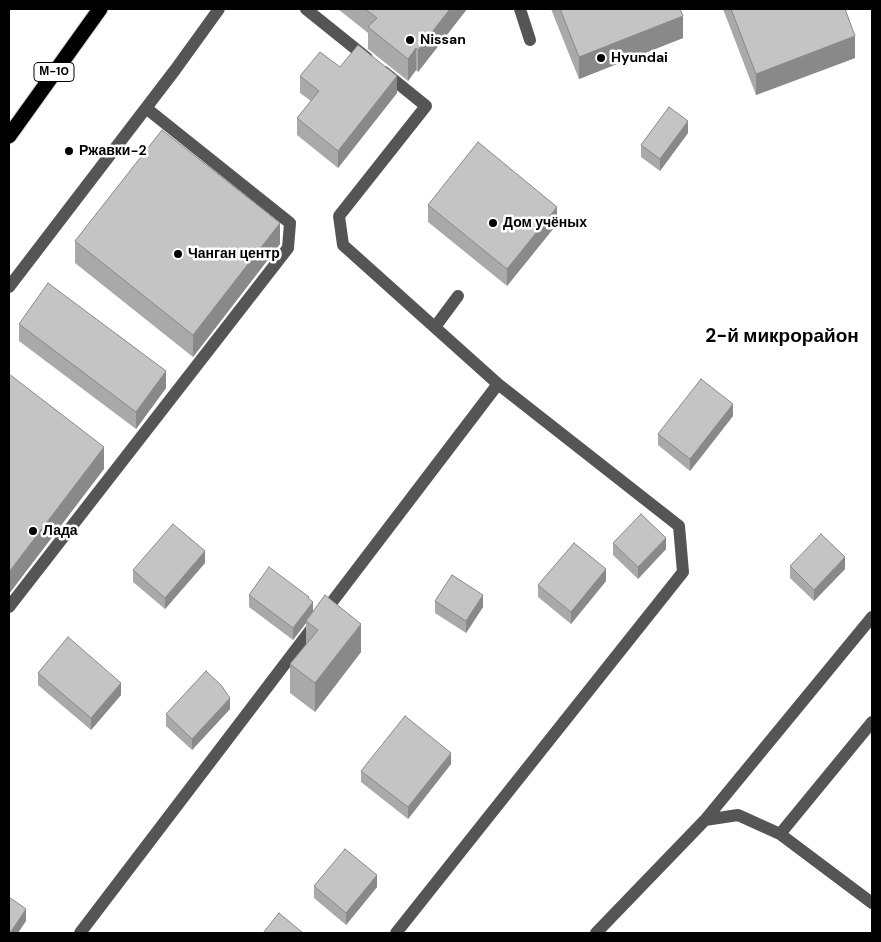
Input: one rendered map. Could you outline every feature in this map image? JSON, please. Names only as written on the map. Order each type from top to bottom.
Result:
[{"type":"highway","name":"М-10","points":[[9,136],[100,9]]},
{"type":"street","points":[[9,287],[146,108],[218,9]]},
{"type":"street","points":[[306,9],[426,106],[339,216],[343,245],[498,384],[679,526],[683,572],[396,933]]},
{"type":"street","points":[[520,9],[530,40]]},
{"type":"street","points":[[9,607],[288,248],[290,223],[146,108]]},
{"type":"street","points":[[434,327],[458,296]]},
{"type":"street","points":[[80,933],[498,384]]},
{"type":"street","points":[[596,933],[705,820],[872,617]]},
{"type":"street","points":[[780,834],[872,722]]},
{"type":"street","points":[[705,820],[738,815],[780,834],[872,903]]},
{"type":"building","points":[[365,9],[450,9],[418,50],[416,48],[408,59],[368,27],[377,18]]},
{"type":"building","points":[[560,9],[680,9],[683,16],[579,57]]},
{"type":"building","points":[[731,9],[845,9],[855,36],[756,74]]},
{"type":"building","points":[[358,45],[397,76],[338,151],[297,118],[319,91],[300,76],[320,52],[340,67]]},
{"type":"building","points":[[669,107],[688,121],[660,159],[641,145]]},
{"type":"building","name":"Чанган центр","points":[[162,130],[280,223],[193,335],[75,241]]},
{"type":"building","name":"Дом учёных","points":[[478,142],[557,207],[507,269],[428,205]]},
{"type":"building","points":[[48,283],[166,371],[136,412],[19,324]]},
{"type":"building","name":"Лада","points":[[9,374],[104,447],[9,572]]},
{"type":"building","points":[[701,379],[733,404],[690,459],[658,434]]},
{"type":"building","points":[[641,514],[666,538],[638,567],[613,543]]},
{"type":"building","points":[[173,524],[205,551],[165,598],[133,570]]},
{"type":"building","points":[[821,534],[845,557],[814,590],[790,566]]},
{"type":"building","points":[[574,543],[606,569],[571,612],[538,585]]},
{"type":"building","points":[[269,567],[313,602],[293,628],[249,595]]},
{"type":"building","points":[[452,575],[483,595],[466,621],[435,601]]},
{"type":"building","points":[[325,595],[361,624],[315,683],[290,664],[318,630],[306,621]]},
{"type":"building","points":[[68,637],[121,683],[91,718],[38,673]]},
{"type":"building","points":[[206,671],[221,685],[230,698],[192,739],[166,714]]},
{"type":"building","points":[[405,716],[451,753],[408,807],[361,771]]},
{"type":"building","points":[[345,849],[377,875],[346,913],[314,886]]},
{"type":"building","points":[[9,897],[26,909],[10,933],[9,933]]},
{"type":"building","points":[[279,913],[303,933],[263,933]]},
{"type":"place","name":"Nissan","points":[[410,40]]},
{"type":"place","name":"Hyundai","points":[[601,58]]},
{"type":"place","name":"Ржавки-2","points":[[69,151]]},
{"type":"place","name":"Дом учёных","points":[[493,223]]},
{"type":"place","name":"Чанган центр","points":[[178,254]]},
{"type":"place","name":"Лада","points":[[33,531]]},
{"type":"district","name":"2-й микрорайон","points":[[782,337]]}]
